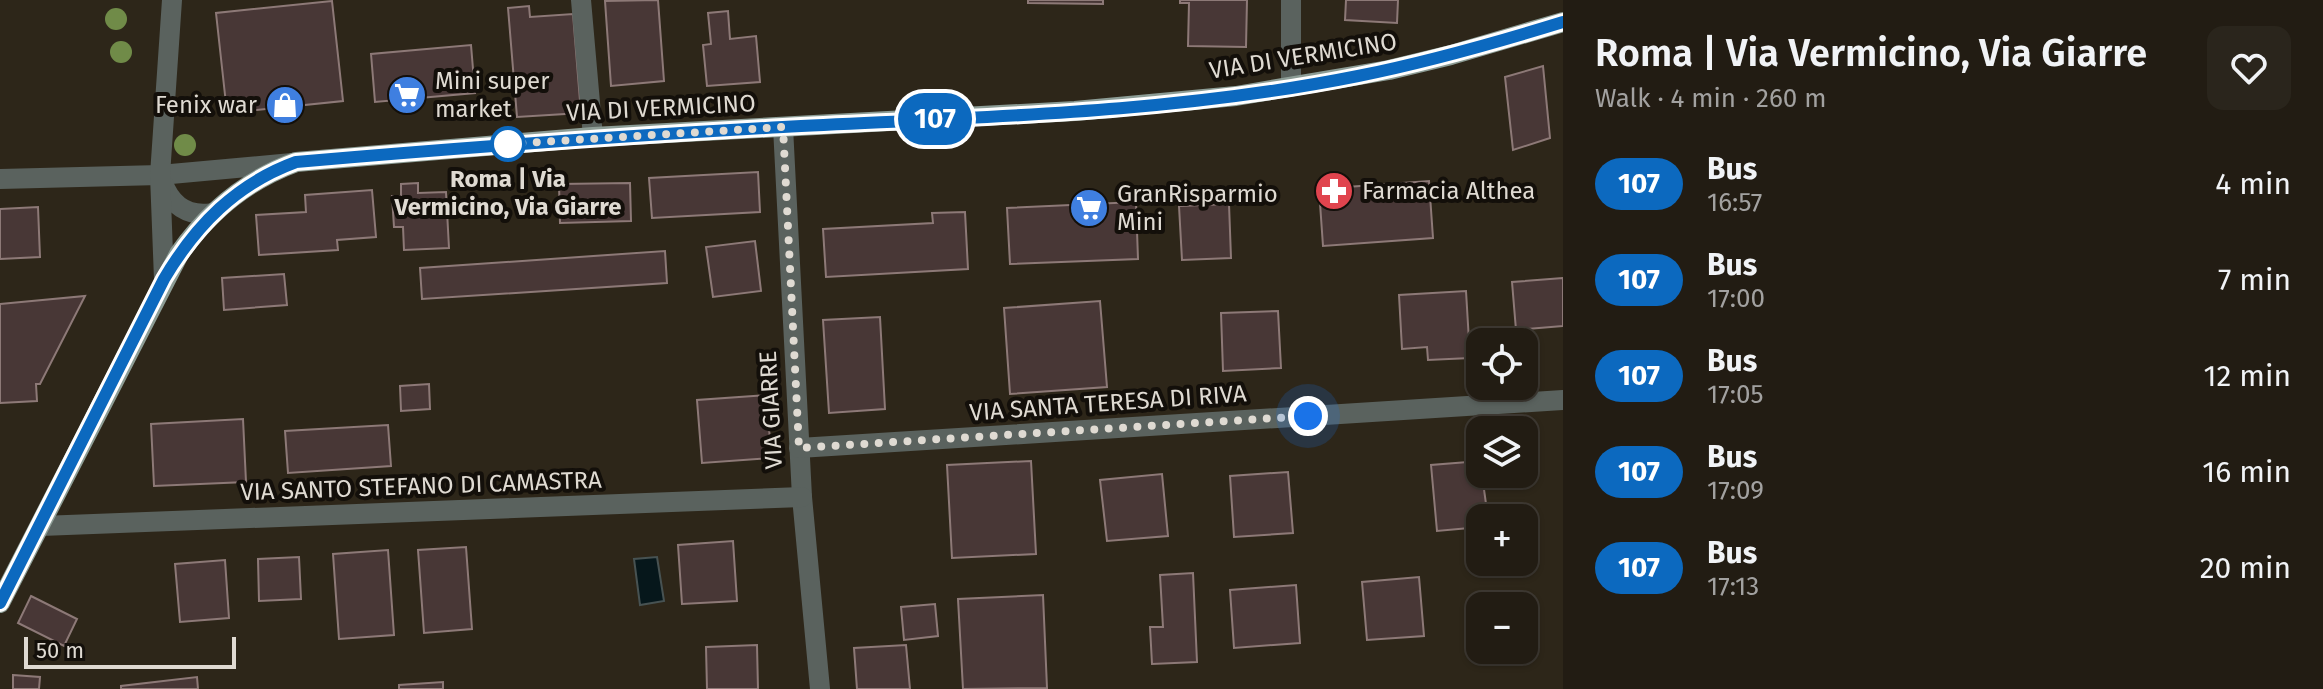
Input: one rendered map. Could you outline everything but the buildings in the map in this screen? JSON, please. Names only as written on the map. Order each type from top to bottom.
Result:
[{"type":"main road","name":"VIA DI VERMICINO","points":[[0,603],[164,279],[186,244],[212,213],[263,176],[296,162],[593,137],[1075,111],[1236,96],[1420,63],[1563,22]]},
{"type":"street","points":[[164,279],[160,175],[172,0]]},
{"type":"street","points":[[581,0],[593,137]]},
{"type":"street","points":[[1291,0],[1291,87]]},
{"type":"street","name":"VIA GIARRE","points":[[783,127],[802,497],[820,689]]},
{"type":"street","points":[[0,179],[160,175],[296,162]]},
{"type":"street","points":[[160,175],[169,196],[178,206],[198,215],[212,213]]},
{"type":"street","name":"VIA SANTA TERESA DI RIVA","points":[[799,448],[1563,400]]},
{"type":"street","name":"VIA SANTO STEFANO DI CAMASTRA","points":[[41,526],[802,497]]},
{"type":"shaded area","points":[[657,557],[664,601],[640,605],[634,559]]},
{"type":"bus line","name":"107","points":[[0,603],[179,254],[204,222],[231,197],[263,176],[296,162],[593,137],[1075,111],[1236,96],[1389,70],[1563,22]]},
{"type":"place","name":"Mini super market","points":[[407,95]]},
{"type":"place","name":"Fenix war","points":[[285,105]]},
{"type":"place","name":"Roma | Via Vermicino, Via Giarre","points":[[508,144]]},
{"type":"place","name":"Farmacia Althea","points":[[1334,191]]},
{"type":"place","name":"GranRisparmio Mini","points":[[1089,208]]},
{"type":"route","points":[[508,144],[783,127],[799,448],[1308,416]]}]
